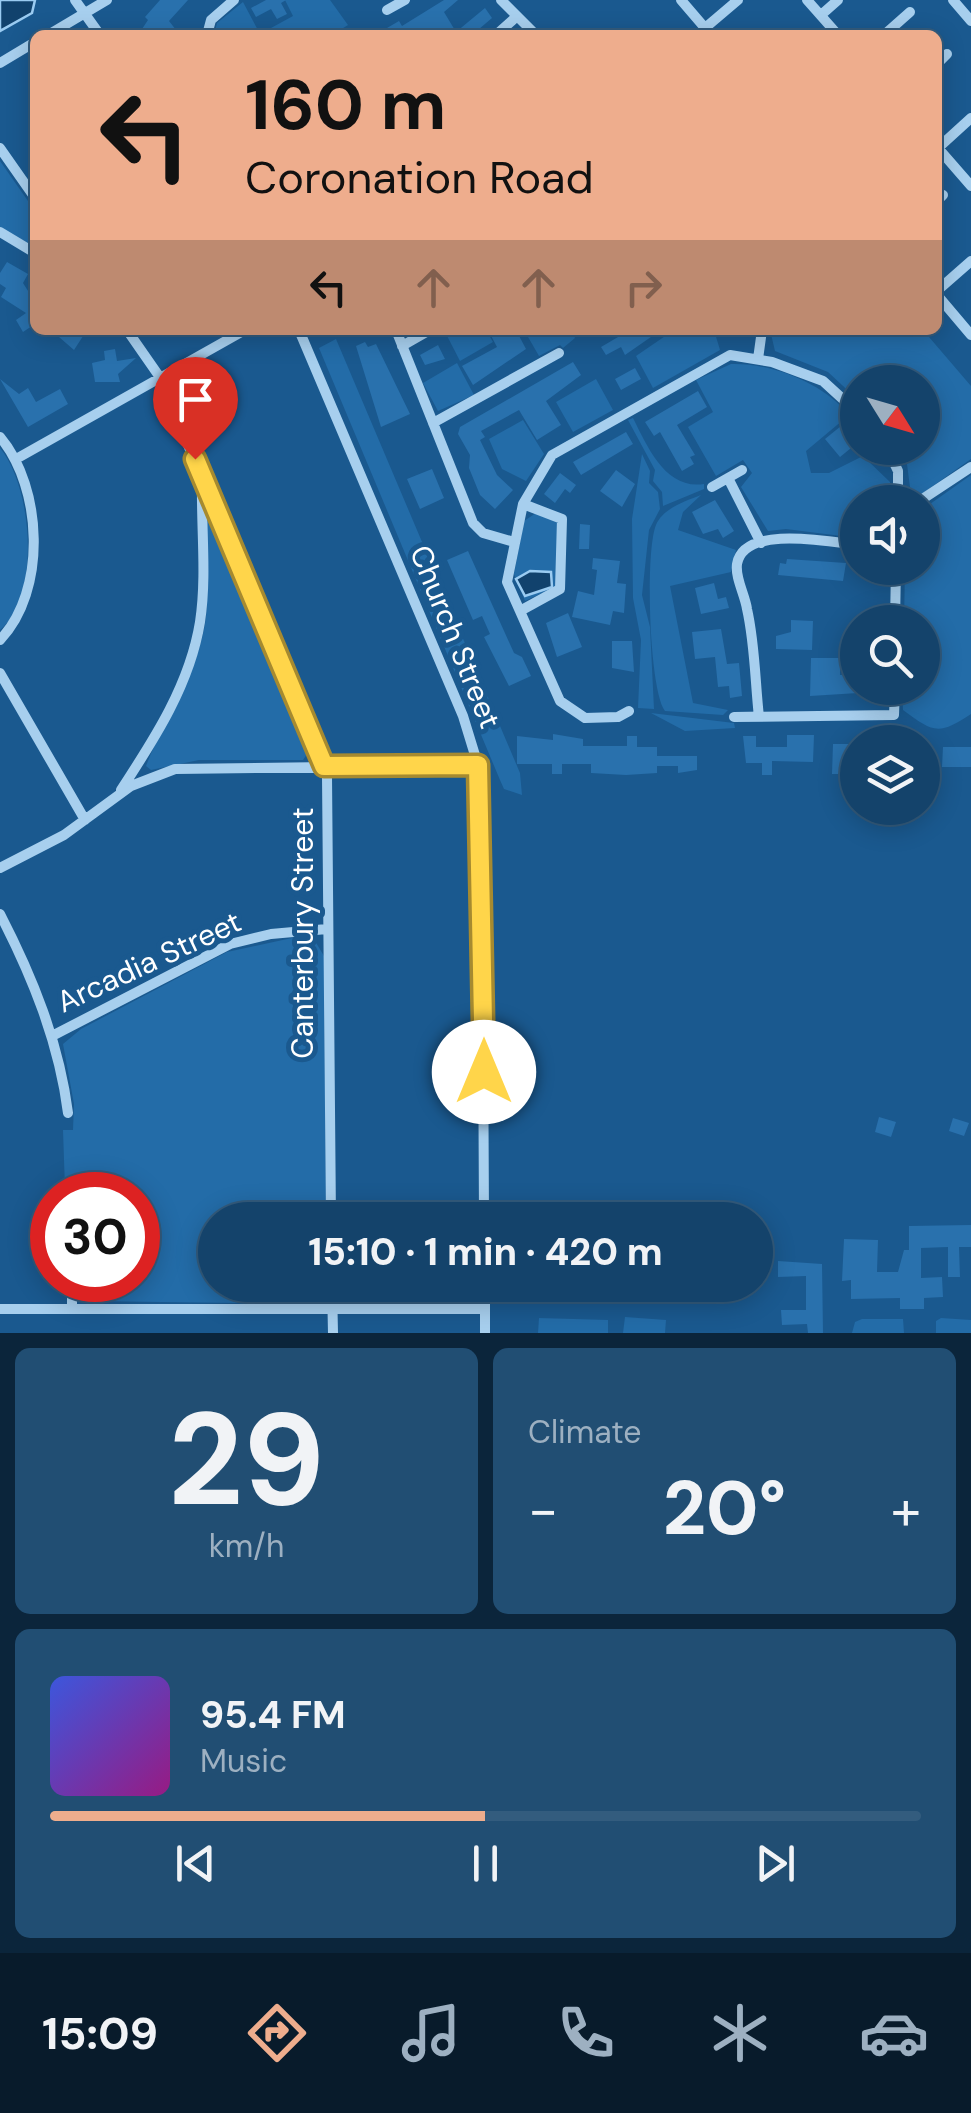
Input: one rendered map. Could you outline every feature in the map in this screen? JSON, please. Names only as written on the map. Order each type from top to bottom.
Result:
[{"type":"street","points":[[75,0],[97,30]]},
{"type":"street","points":[[56,30],[107,0]]},
{"type":"street","points":[[208,30],[211,20],[234,0]]},
{"type":"street","points":[[387,10],[405,0]]},
{"type":"street","points":[[500,0],[530,30]]},
{"type":"street","points":[[681,0],[706,30]]},
{"type":"street","points":[[710,30],[738,0]]},
{"type":"street","points":[[807,0],[834,30]]},
{"type":"street","points":[[821,15],[838,0]]},
{"type":"street","points":[[953,0],[971,21]]},
{"type":"street","points":[[890,30],[910,12]]},
{"type":"street","points":[[502,30],[515,18]]},
{"type":"street","points":[[0,63],[30,45]]},
{"type":"street","points":[[942,59],[948,54]]},
{"type":"street","points":[[942,144],[971,118]]},
{"type":"street","points":[[0,148],[30,191]]},
{"type":"street","points":[[942,153],[971,186]]},
{"type":"street","points":[[0,232],[30,250]]},
{"type":"street","points":[[942,289],[971,261]]},
{"type":"street","points":[[942,298],[971,335]]},
{"type":"street","name":"Canterbury Street","points":[[131,335],[160,376],[324,766],[331,1202]]},
{"type":"street","points":[[16,459],[237,335]]},
{"type":"street","name":"Church Street","points":[[302,335],[464,716],[478,765],[482,812],[484,1202]]},
{"type":"street","points":[[398,335],[477,529],[514,542]]},
{"type":"street","points":[[402,346],[421,335]]},
{"type":"street","points":[[758,359],[761,335]]},
{"type":"street","points":[[433,423],[560,353]]},
{"type":"street","points":[[629,711],[618,718],[589,718],[564,705],[506,577],[523,504],[535,479],[563,445],[725,357],[758,359],[828,384],[840,396]]},
{"type":"street","points":[[0,437],[16,459],[26,497],[33,574],[24,608],[0,640]]},
{"type":"street","points":[[940,487],[971,466]]},
{"type":"street","points":[[712,486],[742,470]]},
{"type":"street","points":[[728,478],[761,543]]},
{"type":"street","points":[[118,795],[172,705],[197,638],[203,590],[202,479]]},
{"type":"street","points":[[520,611],[554,596],[562,582],[562,519],[523,504]]},
{"type":"street","points":[[759,717],[748,611],[737,566],[744,551],[786,536],[840,543]]},
{"type":"street","points":[[0,672],[85,820]]},
{"type":"street","points":[[734,717],[894,714],[894,705]]},
{"type":"street","points":[[0,868],[85,820],[146,778],[188,766],[478,765]]},
{"type":"street","points":[[0,914],[28,968],[52,1036],[68,1112]]},
{"type":"street","name":"Arcadia Street","points":[[52,1036],[230,944],[258,936],[327,930]]},
{"type":"street","points":[[72,1302],[72,1307]]},
{"type":"street","points":[[332,1302],[333,1333]]},
{"type":"street","points":[[485,1302],[485,1333]]},
{"type":"street","points":[[0,1309],[485,1310]]},
{"type":"shaded area","points":[[0,0],[35,0],[32,13],[0,31]]},
{"type":"shaded area","points":[[285,0],[330,0],[348,25],[340,30],[267,30],[293,16]]},
{"type":"shaded area","points":[[243,2],[258,30],[215,30],[217,23]]},
{"type":"shaded area","points":[[0,161],[30,204],[30,244],[0,228]]},
{"type":"shaded area","points":[[447,335],[489,335],[493,342],[460,361]]},
{"type":"shaded area","points":[[527,335],[574,335],[575,338],[563,348],[560,345],[539,356]]},
{"type":"shaded area","points":[[667,335],[716,335],[720,350],[653,388],[636,356]]},
{"type":"shaded area","points":[[771,335],[927,335],[971,386],[971,459],[934,485],[910,485],[907,465],[940,465],[940,365],[840,365],[840,383],[828,372],[775,351]]},
{"type":"shaded area","points":[[336,339],[520,773],[522,795],[504,789],[319,348]]},
{"type":"shaded area","points":[[457,363],[474,395],[438,411],[423,383]]},
{"type":"shaded area","points":[[731,364],[779,371],[811,385],[840,406],[840,423],[806,451],[811,473],[829,473],[845,465],[872,465],[890,485],[840,485],[840,536],[786,529],[768,531],[741,487],[752,473],[743,460],[716,476],[688,427],[713,412],[696,380]]},
{"type":"shaded area","points":[[596,379],[613,410],[573,432],[556,402]]},
{"type":"shaded area","points":[[633,418],[652,454],[669,474],[691,484],[704,484],[704,489],[663,506],[662,492],[653,481],[655,470],[628,420]]},
{"type":"shaded area","points":[[523,420],[544,454],[526,481],[502,469],[489,439]]},
{"type":"shaded area","points":[[0,448],[19,488],[28,540],[22,593],[0,630]]},
{"type":"shaded area","points":[[642,454],[650,471],[649,483],[658,492],[660,509],[649,530],[642,595],[650,627],[654,709],[638,708],[641,640],[633,598],[632,519]]},
{"type":"shaded area","points":[[971,475],[971,714],[943,728],[922,723],[903,710],[903,705],[940,705],[940,605],[904,605],[905,585],[940,585],[940,497]]},
{"type":"shaded area","points":[[701,495],[683,512],[678,530],[736,550],[731,572],[670,586],[693,703],[728,710],[723,715],[665,711],[652,650],[651,562],[656,525],[669,510]]},
{"type":"shaded area","points":[[536,513],[553,517],[559,525],[557,586],[525,601],[514,574],[524,521]]},
{"type":"shaded area","points":[[208,516],[213,516],[311,748],[303,760],[199,760],[151,770],[146,766],[187,680],[205,624]]},
{"type":"shaded area","points":[[530,571],[551,572],[552,587],[525,596],[516,579]]},
{"type":"shaded area","points":[[651,713],[734,723],[735,728],[685,731]]},
{"type":"shaded area","points":[[301,936],[315,941],[324,956],[326,1202],[198,1202],[198,1302],[318,1302],[314,1304],[160,1302],[160,1172],[64,1172],[63,1130],[73,1130],[74,1104],[63,1044],[81,1029],[227,952]]},
{"type":"shaded area","points":[[625,1317],[666,1320],[665,1333],[623,1333]]},
{"type":"shaded area","points":[[539,1318],[608,1320],[608,1333],[538,1333]]},
{"type":"shaded area","points":[[903,1319],[904,1333],[852,1333],[855,1322]]},
{"type":"shaded area","points":[[971,1320],[971,1333],[936,1333],[936,1321]]},
{"type":"building","points":[[160,0],[188,0],[169,21],[176,30],[141,30],[148,20],[145,17]]},
{"type":"building","points":[[266,0],[286,0],[281,3],[287,14],[277,19],[271,9],[256,17],[251,8]]},
{"type":"building","points":[[444,0],[458,0],[444,12],[455,30],[384,30],[399,21],[402,26]]},
{"type":"building","points":[[485,8],[492,18],[478,30],[458,30]]},
{"type":"building","points":[[7,262],[28,274],[23,283],[30,294],[30,327],[23,332],[16,320],[26,313],[1,297],[6,288],[0,284],[0,273]]},
{"type":"building","points":[[61,335],[84,335],[74,350]]},
{"type":"building","points":[[491,335],[519,335],[526,349],[473,385],[462,366],[497,347]]},
{"type":"building","points":[[621,335],[654,335],[625,355],[621,347],[606,355],[601,347]]},
{"type":"building","points":[[365,342],[368,347],[376,344],[410,414],[381,427],[356,346]]},
{"type":"building","points":[[438,345],[445,359],[425,365],[420,355]]},
{"type":"building","points":[[115,349],[117,361],[136,358],[118,374],[120,382],[95,382],[92,363],[105,360],[104,351]]},
{"type":"building","points":[[573,362],[581,375],[546,401],[561,425],[537,440],[519,410],[481,431],[485,437],[480,440],[497,475],[513,490],[495,509],[480,495],[469,468],[470,455],[458,434],[460,427]]},
{"type":"building","points":[[635,368],[641,379],[621,390],[615,379]]},
{"type":"building","points":[[0,379],[19,394],[28,388],[36,402],[60,389],[68,404],[28,427]]},
{"type":"building","points":[[698,391],[707,407],[677,425],[695,455],[690,457],[694,464],[682,471],[660,432],[654,436],[645,422]]},
{"type":"building","points":[[840,427],[840,457],[825,439]]},
{"type":"building","points":[[626,432],[633,444],[581,475],[573,462]]},
{"type":"building","points":[[432,469],[444,498],[420,509],[407,479]]},
{"type":"building","points":[[616,470],[635,484],[622,507],[600,491]]},
{"type":"building","points":[[560,473],[576,485],[570,493],[565,489],[555,503],[544,494]]},
{"type":"building","points":[[715,500],[734,531],[723,538],[718,529],[703,534],[692,512]]},
{"type":"building","points":[[580,524],[590,525],[589,549],[579,549]]},
{"type":"building","points":[[468,551],[514,653],[522,657],[531,676],[509,686],[484,637],[490,634],[482,616],[473,620],[447,560]]},
{"type":"building","points":[[593,558],[620,561],[617,583],[626,584],[624,613],[613,611],[610,625],[572,617],[578,591],[594,595],[597,570],[592,569]]},
{"type":"building","points":[[787,559],[840,563],[840,581],[778,575],[780,563],[786,564]]},
{"type":"building","points":[[714,583],[718,599],[726,597],[729,608],[701,614],[695,588]]},
{"type":"building","points":[[568,613],[582,647],[557,657],[546,623]]},
{"type":"building","points":[[791,620],[813,621],[812,650],[776,649],[776,636],[791,632]]},
{"type":"building","points":[[721,629],[727,664],[739,663],[742,696],[730,698],[729,686],[718,687],[715,657],[695,659],[692,632]]},
{"type":"building","points":[[612,641],[632,641],[634,672],[612,668]]},
{"type":"building","points":[[811,658],[840,658],[840,694],[810,696]]},
{"type":"building","points":[[553,734],[583,739],[583,746],[627,746],[627,736],[637,736],[637,747],[657,747],[657,756],[697,756],[697,770],[678,773],[678,766],[657,766],[657,773],[626,775],[591,773],[591,764],[562,764],[562,774],[552,774],[552,764],[517,764],[517,736],[553,740]]},
{"type":"building","points":[[787,735],[814,735],[813,762],[772,761],[772,775],[762,775],[762,763],[746,763],[743,736],[756,736],[756,747],[787,747]]},
{"type":"building","points":[[833,744],[840,744],[840,774],[832,774]]},
{"type":"building","points":[[943,747],[971,747],[971,767],[942,767]]},
{"type":"building","points":[[879,1117],[896,1122],[891,1137],[875,1132]]},
{"type":"building","points":[[953,1118],[969,1123],[964,1136],[949,1131]]},
{"type":"building","points":[[971,1225],[971,1247],[959,1247],[960,1277],[948,1277],[948,1247],[921,1248],[921,1278],[942,1277],[943,1297],[924,1298],[924,1309],[900,1309],[900,1298],[851,1299],[851,1280],[842,1281],[844,1239],[878,1240],[877,1272],[898,1272],[904,1250],[909,1250],[909,1226]]},
{"type":"building","points":[[778,1261],[822,1264],[823,1333],[808,1333],[807,1324],[782,1325],[781,1310],[806,1310],[806,1276],[778,1277]]},
{"type":"route","points":[[195,459],[324,766],[478,765],[482,812],[484,1072]]}]
